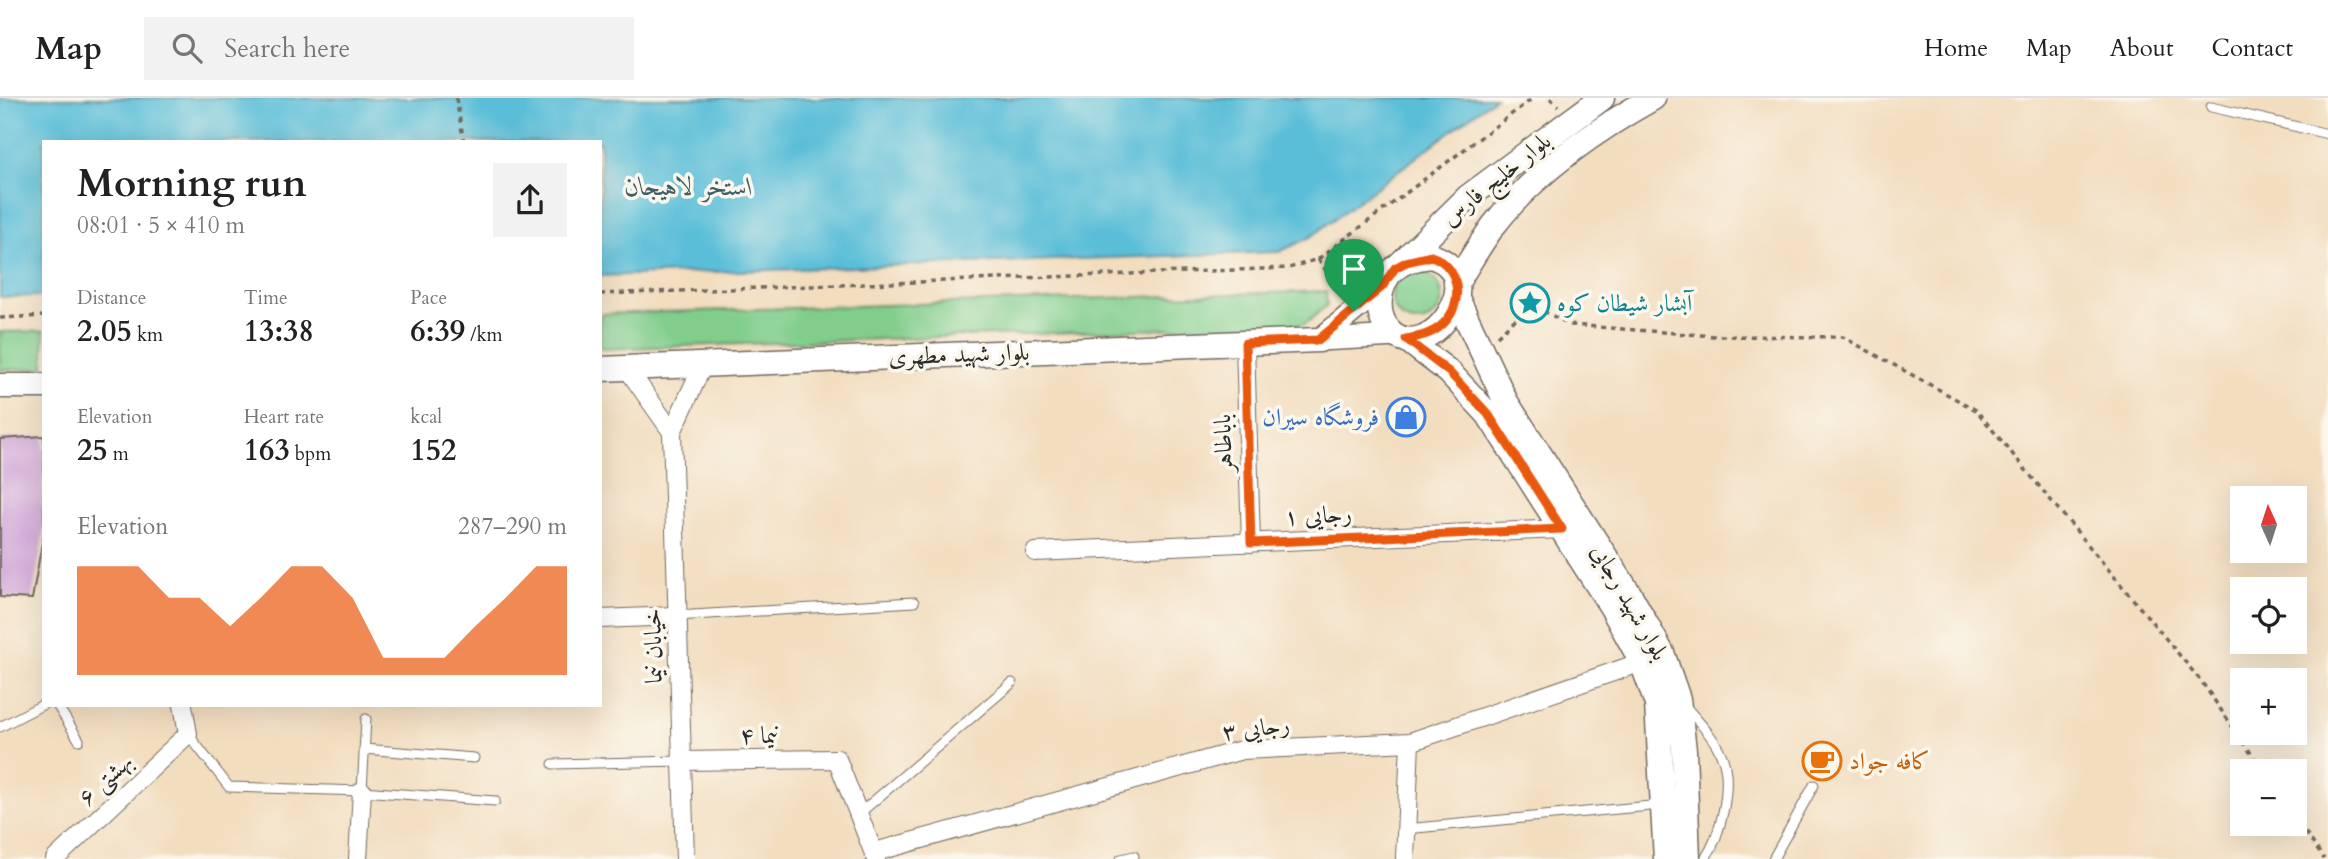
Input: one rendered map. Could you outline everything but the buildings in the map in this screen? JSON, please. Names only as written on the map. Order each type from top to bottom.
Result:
[{"type":"main road","name":"بلوار خلیج فارس","points":[[1389,277],[1468,197],[1602,98]]},
{"type":"main road","name":"بلوار خلیج فارس","points":[[1456,290],[1495,224],[1537,179],[1595,135],[1653,98]]},
{"type":"main road","points":[[1431,256],[1444,260],[1453,271],[1456,290],[1454,307],[1441,326],[1419,337],[1393,334],[1384,324],[1381,310],[1389,277],[1406,262],[1431,256]]},
{"type":"main road","name":"بلوار شهید رجایی","points":[[1456,290],[1506,402],[1630,594],[1662,653],[1678,699],[1688,859]]},
{"type":"main road","name":"بلوار شهید رجایی","points":[[1402,337],[1449,372],[1488,414],[1611,606],[1642,662],[1657,704],[1666,859]]},
{"type":"main road","name":"بلوار شهید مطهری","points":[[602,369],[1318,340]]},
{"type":"main road","points":[[0,386],[42,386]]},
{"type":"street","points":[[1318,340],[1354,311],[1389,277]]},
{"type":"street","points":[[1318,340],[1402,337]]},
{"type":"street","name":"باباطاهر","points":[[1245,343],[1251,543]]},
{"type":"street","name":"خیابان نیما","points":[[685,859],[672,432],[703,365]]},
{"type":"street","points":[[627,368],[672,432]]},
{"type":"street","name":"رجایی ۱","points":[[1035,552],[1562,529]]},
{"type":"street","points":[[602,619],[676,615]]},
{"type":"street","name":"رجایی ۳","points":[[875,855],[1242,750],[1410,742],[1642,662]]},
{"type":"street","points":[[183,707],[188,734]]},
{"type":"street","name":"بهشتی ۶","points":[[55,859],[188,734]]},
{"type":"street","points":[[1405,859],[1410,742]]},
{"type":"street","name":"نیما ۴","points":[[681,761],[837,759],[861,812]]},
{"type":"street","points":[[358,859],[362,791]]},
{"type":"street","points":[[861,812],[875,855]]},
{"type":"lane","points":[[2211,107],[2328,134]]},
{"type":"lane","points":[[676,615],[914,603]]},
{"type":"lane","points":[[861,812],[1012,683]]},
{"type":"lane","points":[[1678,699],[1705,728],[1723,760],[1725,803],[1715,844],[1705,859]]},
{"type":"lane","points":[[0,727],[42,705]]},
{"type":"lane","points":[[58,707],[79,740]]},
{"type":"lane","points":[[362,791],[366,719]]},
{"type":"lane","points":[[188,734],[229,787],[362,791],[495,801]]},
{"type":"lane","points":[[364,749],[474,758]]},
{"type":"lane","points":[[554,764],[681,761]]},
{"type":"lane","points":[[1773,859],[1814,785]]},
{"type":"lane","points":[[1405,829],[1664,805]]},
{"type":"lane","points":[[1121,859],[1134,856]]},
{"type":"path","points":[[456,98],[464,140]]},
{"type":"path","points":[[602,294],[1289,268],[1318,259],[1533,98]]},
{"type":"path","points":[[1318,259],[1354,311]]},
{"type":"path","points":[[1481,351],[1531,305],[1572,325],[1714,336],[1843,337],[1976,410],[2201,681],[2255,759]]},
{"type":"path","points":[[0,317],[42,316]]},
{"type":"path","points":[[2307,835],[2324,859]]},
{"type":"green space","points":[[1417,272],[1435,279],[1442,297],[1435,315],[1417,322],[1399,315],[1392,297],[1399,279]]},
{"type":"green space","points":[[1326,291],[1327,305],[1305,324],[602,349],[602,314]]},
{"type":"green space","points":[[42,331],[42,368],[0,370],[0,332]]},
{"type":"water","name":"استخر لاهیجان","points":[[0,98],[1495,98],[1309,238],[1279,252],[602,276],[602,140],[42,140],[42,296],[0,297]]},
{"type":"place","name":"آبشار شیطان کوه","points":[[1530,303]]},
{"type":"place","name":"فروشگاه سیران","points":[[1406,417]]},
{"type":"place","name":"کافه جواد","points":[[1822,761]]},
{"type":"route","points":[[1431,256],[1444,260],[1453,271],[1456,284],[1454,307],[1441,326],[1431,333],[1406,339],[1449,372],[1488,414],[1562,529],[1251,543],[1245,343],[1318,340],[1354,311],[1382,287],[1395,268],[1417,258],[1431,256]]}]
